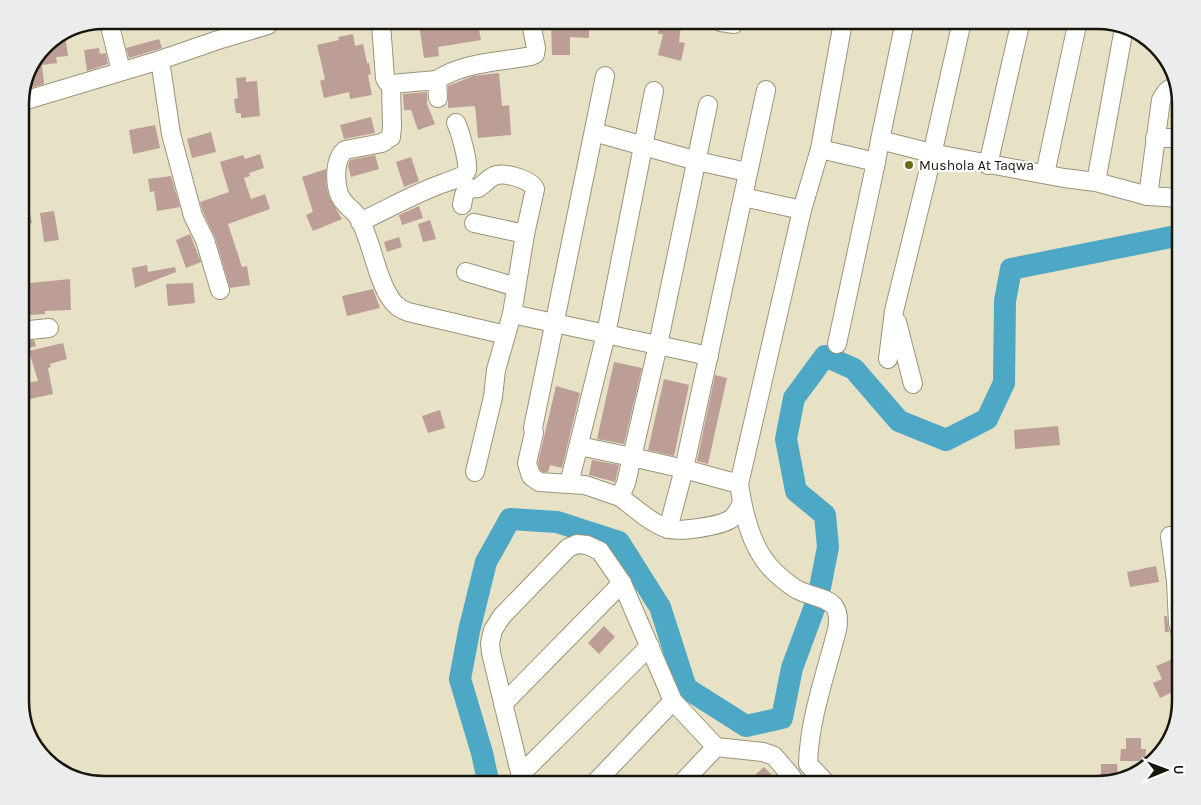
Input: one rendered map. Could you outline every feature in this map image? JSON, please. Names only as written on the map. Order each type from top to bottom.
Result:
[{"type":"street","points":[[111,29],[121,71]]},
{"type":"street","points":[[29,99],[255,29]]},
{"type":"street","points":[[381,29],[385,78],[391,84],[437,80],[469,66],[531,56],[535,54],[536,48],[532,29]]},
{"type":"street","points":[[822,776],[810,759],[811,734],[838,621],[838,612],[828,600],[797,590],[769,567],[759,552],[751,534],[742,503],[739,484],[802,210],[820,149],[842,29]]},
{"type":"street","points":[[837,344],[903,29]]},
{"type":"street","points":[[888,359],[894,310],[960,29]]},
{"type":"street","points":[[988,165],[1019,29]]},
{"type":"street","points":[[1045,174],[1076,29]]},
{"type":"street","points":[[1096,182],[1123,33]]},
{"type":"street","points":[[160,60],[173,144],[193,216],[205,240],[220,290]]},
{"type":"street","points":[[605,76],[533,428],[534,433],[527,463],[531,476],[538,482],[584,485],[620,497],[659,525],[668,529],[681,530],[726,522],[734,517],[742,503]]},
{"type":"street","points":[[437,80],[438,98]]},
{"type":"street","points":[[391,84],[391,137],[382,144],[345,150],[341,154],[338,160],[337,179],[339,194],[343,202],[360,222],[387,292],[396,306],[408,312],[506,335]]},
{"type":"street","points":[[1148,196],[1162,100],[1166,92],[1171,88]]},
{"type":"street","points":[[668,529],[684,469],[766,90]]},
{"type":"street","points":[[569,484],[606,334],[654,92]]},
{"type":"street","points":[[620,497],[626,483],[658,345],[708,105]]},
{"type":"street","points":[[360,222],[437,185],[462,176],[466,172],[468,164],[463,149],[463,140],[456,123]]},
{"type":"street","points":[[594,132],[696,161],[747,172]]},
{"type":"street","points":[[1155,138],[1172,138]]},
{"type":"street","points":[[880,140],[988,165],[1096,182],[1148,196],[1172,197]]},
{"type":"street","points":[[820,149],[876,162]]},
{"type":"street","points":[[462,205],[467,190],[477,188],[495,175],[501,174],[534,184],[535,189],[525,234],[512,314],[496,370],[493,397],[475,472]]},
{"type":"street","points":[[743,197],[802,210]]},
{"type":"street","points":[[474,222],[525,234]]},
{"type":"street","points":[[466,272],[516,287]]},
{"type":"street","points":[[894,310],[913,384]]},
{"type":"street","points":[[512,314],[709,356]]},
{"type":"street","points":[[29,330],[49,328]]},
{"type":"street","points":[[579,446],[684,469],[739,484]]},
{"type":"street","points":[[1170,536],[1172,551]]},
{"type":"street","points":[[521,776],[491,653],[490,644],[493,630],[502,616],[568,548],[577,544],[587,545],[600,551],[622,583],[672,701],[716,747],[763,752],[774,756],[784,776]]},
{"type":"street","points":[[503,704],[622,583]]},
{"type":"street","points":[[526,776],[650,646]]},
{"type":"street","points":[[601,776],[672,701]]},
{"type":"street","points":[[689,776],[716,747]]},
{"type":"street","points":[[792,776],[810,759]]},
{"type":"street","points":[[810,759],[830,776]]},
{"type":"building","points":[[420,29],[479,29],[481,40],[438,47],[439,56],[424,58]]},
{"type":"building","points":[[551,29],[589,29],[589,38],[570,37],[570,55],[552,55]]},
{"type":"building","points":[[658,29],[681,29],[679,42],[685,43],[681,61],[658,55],[663,34],[658,34]]},
{"type":"building","points":[[353,34],[355,46],[363,44],[367,63],[369,63],[371,74],[368,75],[372,95],[350,99],[349,92],[324,98],[320,81],[325,79],[317,45],[339,40],[338,37]]},
{"type":"building","points":[[159,39],[162,48],[129,58],[126,48]]},
{"type":"building","points":[[66,41],[68,56],[56,57],[57,63],[42,65],[44,84],[30,88],[36,70],[41,62],[61,42]]},
{"type":"building","points":[[99,48],[100,54],[106,53],[108,64],[87,71],[84,50]]},
{"type":"building","points":[[499,73],[502,106],[509,105],[511,135],[478,138],[475,106],[448,108],[448,86],[473,76]]},
{"type":"building","points":[[246,77],[246,82],[257,81],[260,116],[241,118],[241,113],[236,113],[234,99],[238,98],[236,78]]},
{"type":"building","points":[[427,92],[427,104],[435,124],[418,130],[411,110],[404,110],[403,94]]},
{"type":"building","points":[[371,117],[375,133],[344,139],[340,125]]},
{"type":"building","points":[[155,125],[160,148],[133,154],[129,130]]},
{"type":"building","points":[[211,132],[216,152],[192,158],[187,139]]},
{"type":"building","points":[[260,154],[264,168],[249,173],[250,176],[244,178],[251,199],[265,194],[270,209],[228,224],[242,267],[247,266],[250,285],[230,288],[215,237],[200,202],[229,192],[220,162],[243,155],[245,159]]},
{"type":"building","points":[[375,155],[379,169],[351,177],[348,166],[350,160]]},
{"type":"building","points":[[411,157],[419,181],[404,187],[396,162]]},
{"type":"building","points":[[326,169],[326,184],[329,197],[342,219],[313,231],[306,215],[313,212],[302,177]]},
{"type":"building","points":[[171,176],[180,207],[157,211],[154,191],[150,192],[148,179]]},
{"type":"building","points":[[419,206],[423,218],[402,225],[399,215]]},
{"type":"building","points":[[29,209],[32,223],[29,224]]},
{"type":"building","points":[[54,211],[59,240],[44,242],[40,213]]},
{"type":"building","points":[[430,220],[436,239],[423,242],[418,224]]},
{"type":"building","points":[[190,234],[201,262],[186,268],[176,240]]},
{"type":"building","points":[[399,237],[402,247],[387,252],[384,242]]},
{"type":"building","points":[[147,265],[148,272],[175,267],[176,272],[135,288],[132,268]]},
{"type":"building","points":[[70,279],[71,310],[45,311],[45,314],[30,315],[29,283]]},
{"type":"building","points":[[193,283],[195,303],[168,306],[166,284]]},
{"type":"building","points":[[373,289],[380,308],[347,316],[342,296]]},
{"type":"building","points":[[29,340],[34,340],[36,346],[29,348]]},
{"type":"building","points":[[63,343],[67,359],[50,364],[51,367],[48,368],[53,394],[30,399],[29,383],[38,381],[29,351]]},
{"type":"building","points":[[614,362],[642,368],[624,444],[597,439]]},
{"type":"building","points":[[715,375],[727,378],[708,464],[697,461]]},
{"type":"building","points":[[664,379],[689,385],[674,456],[648,450]]},
{"type":"building","points":[[556,386],[580,393],[562,468],[550,465],[548,472],[543,472],[540,470],[538,463]]},
{"type":"building","points":[[440,410],[445,428],[428,433],[422,416]]},
{"type":"building","points":[[1058,426],[1060,445],[1015,449],[1014,430]]},
{"type":"building","points":[[592,460],[619,465],[615,482],[589,475]]},
{"type":"building","points":[[1156,566],[1159,582],[1130,587],[1127,572]]},
{"type":"building","points":[[1164,616],[1167,616],[1169,632],[1165,632]]},
{"type":"building","points":[[604,626],[615,637],[599,654],[588,643]]},
{"type":"building","points":[[1172,659],[1172,692],[1160,698],[1153,683],[1162,679],[1156,666]]},
{"type":"building","points":[[1126,738],[1141,738],[1141,761],[1120,761],[1121,749],[1126,749]]},
{"type":"building","points":[[1101,764],[1117,764],[1118,774],[1101,776]]},
{"type":"building","points":[[764,767],[772,775],[758,776],[756,774]]},
{"type":"waterway","points":[[487,776],[460,679],[469,631],[486,562],[510,519],[557,522],[619,542],[660,607],[686,688],[746,726],[782,718],[792,668],[818,598],[828,547],[825,515],[796,491],[786,439],[794,398],[825,356],[854,369],[899,421],[946,440],[987,419],[1004,383],[1005,301],[1011,269],[1172,237]]},
{"type":"place","name":"Mushola At Taqwa","points":[[909,165]]}]
